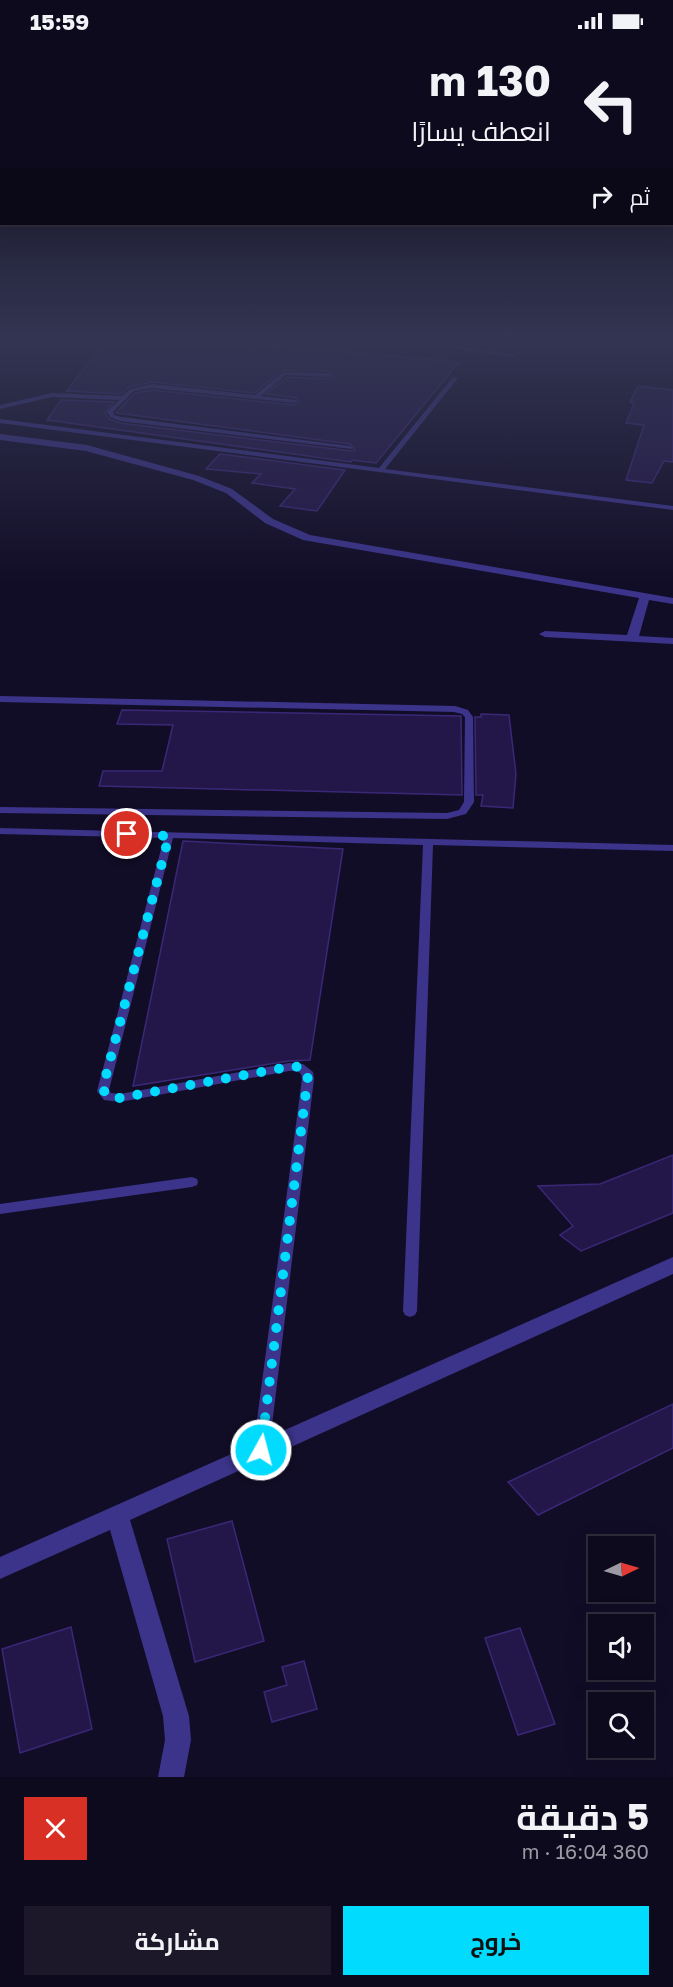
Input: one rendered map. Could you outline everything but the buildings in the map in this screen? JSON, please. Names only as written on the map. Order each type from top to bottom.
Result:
[{"type":"street","points":[[0,437],[87,448],[196,478],[229,491],[269,521],[307,538],[673,601]]},
{"type":"street","points":[[632,639],[645,596]]},
{"type":"street","points":[[544,634],[673,641]]},
{"type":"street","points":[[0,1568],[673,1265]]},
{"type":"street","points":[[117,1515],[177,1716],[178,1740],[171,1777]]},
{"type":"lane","points":[[128,420],[350,448]]},
{"type":"lane","points":[[381,470],[421,420]]},
{"type":"lane","points":[[0,421],[673,508]]},
{"type":"lane","points":[[0,699],[455,709],[465,712],[468,717],[469,802],[463,812],[447,816],[0,810]]},
{"type":"lane","points":[[0,831],[673,848]]},
{"type":"lane","points":[[169,836],[103,1091],[108,1096],[120,1098],[294,1066],[307,1072],[308,1079],[261,1450]]},
{"type":"lane","points":[[410,1311],[428,842]]},
{"type":"lane","points":[[0,1209],[192,1182]]},
{"type":"route","points":[[127,834],[169,836],[103,1087],[105,1094],[120,1098],[294,1066],[304,1069],[308,1075],[261,1450]]}]
